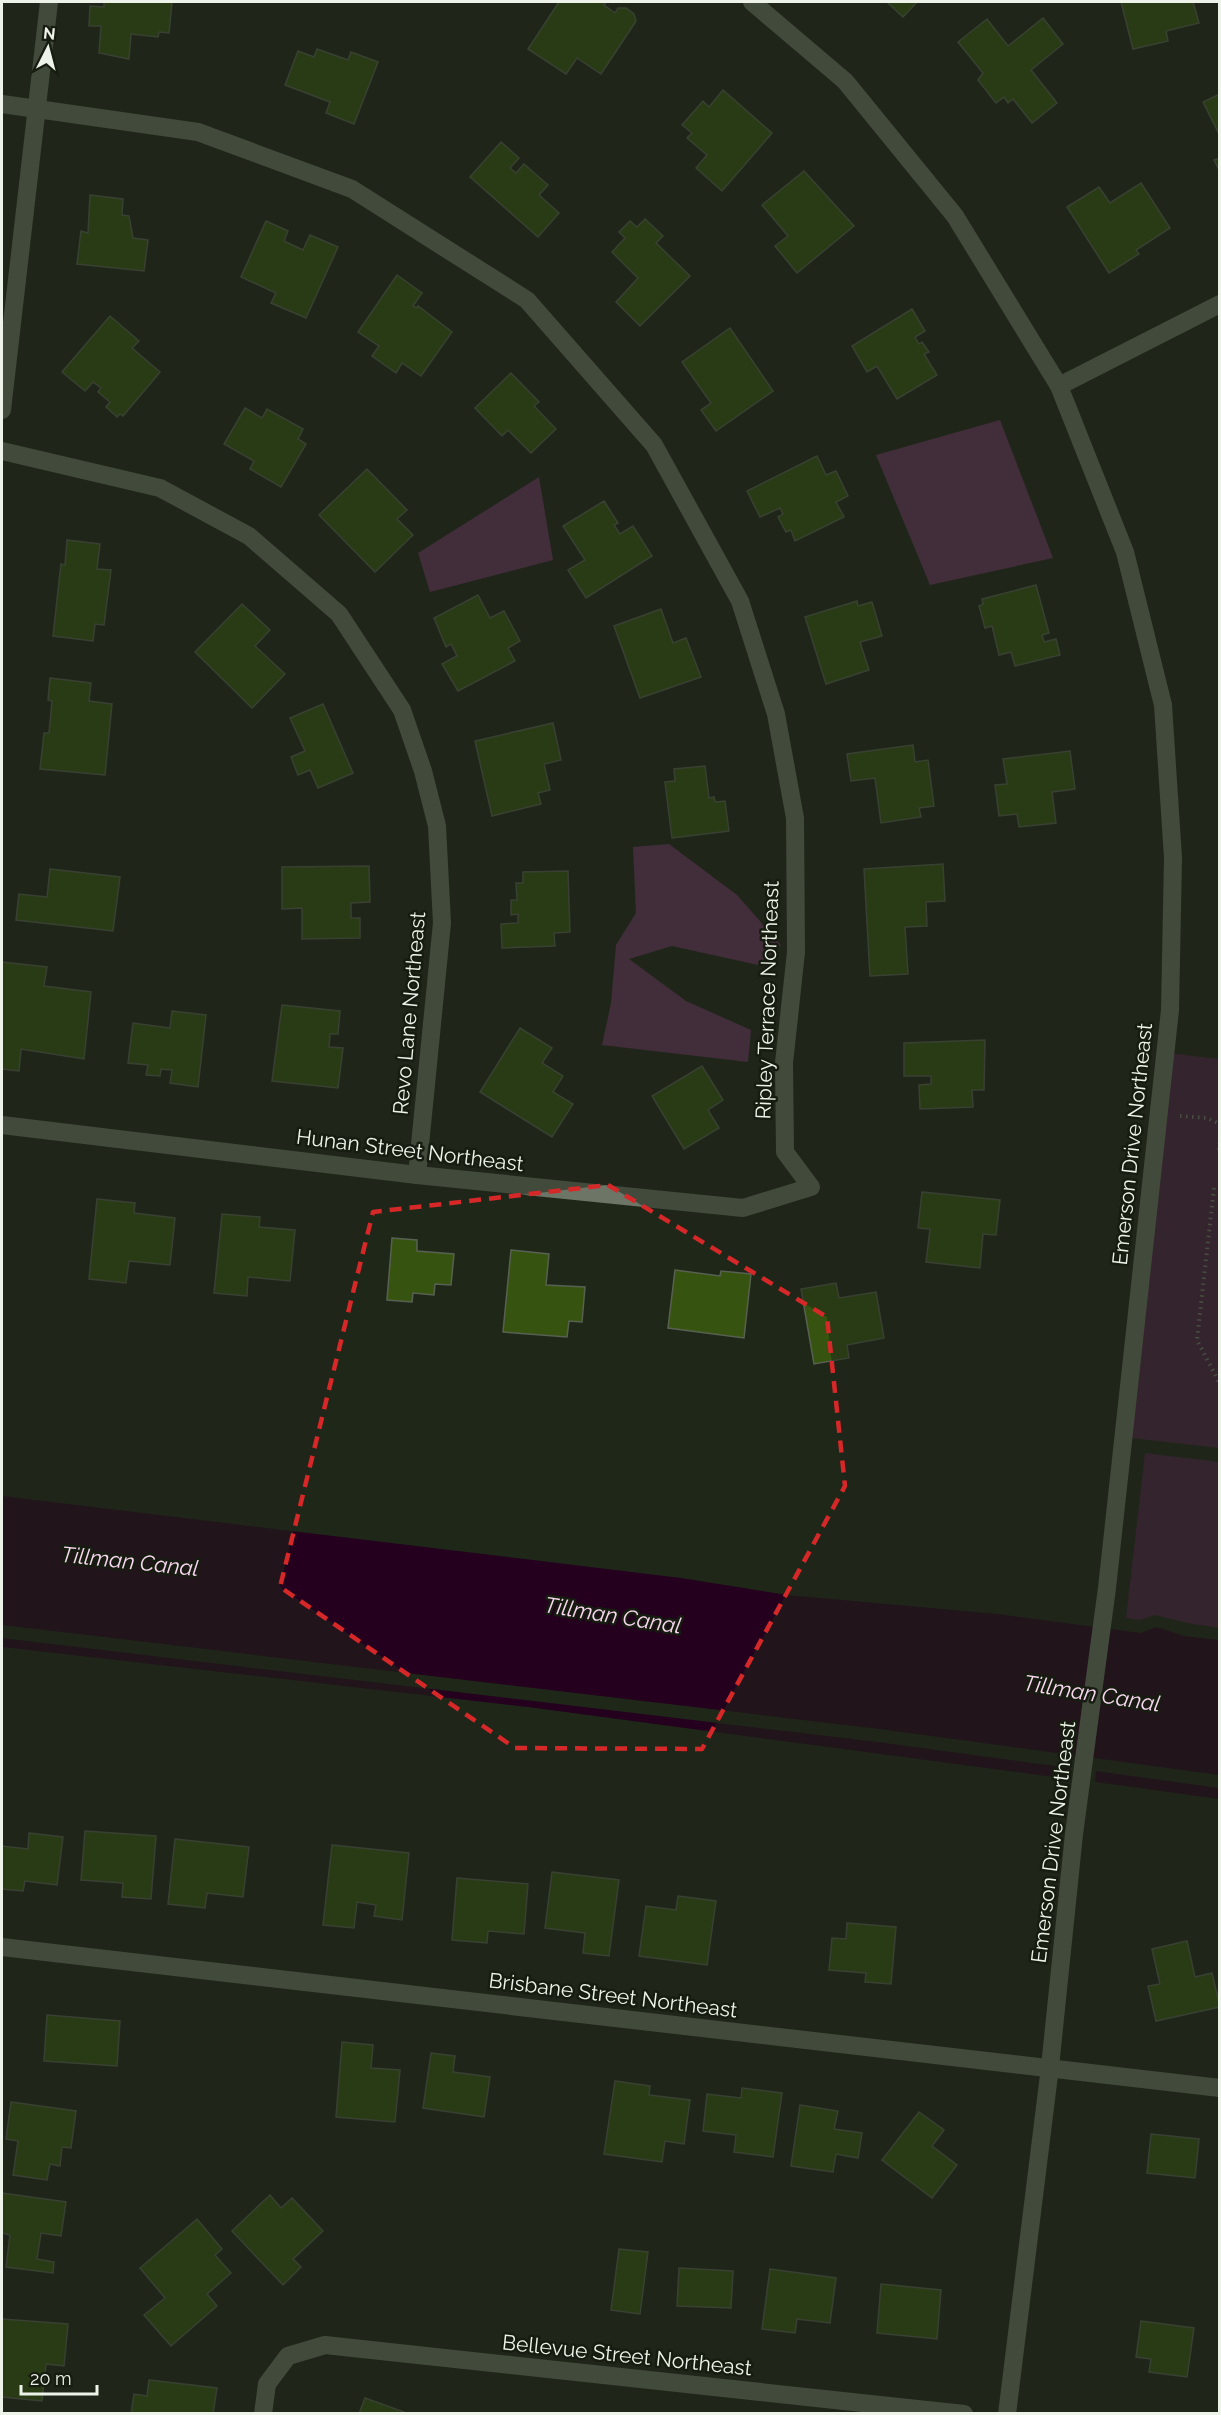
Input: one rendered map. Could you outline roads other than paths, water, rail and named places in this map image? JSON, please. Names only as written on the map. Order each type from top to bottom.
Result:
[{"type":"street","points":[[2,410],[48,2]]},
{"type":"street","name":"Emerson Drive Northeast","points":[[752,2],[845,81],[955,216],[1059,386],[1125,552],[1161,696],[1173,858],[1170,1011],[1107,1588],[1074,1834],[1050,2067],[1007,2414]]},
{"type":"street","name":"Ripley Terrace Northeast","points":[[2,104],[198,132],[352,189],[527,300],[654,445],[740,601],[776,714],[795,818],[796,952],[784,1063],[785,1152],[812,1187]]},
{"type":"street","points":[[1059,386],[1220,304]]},
{"type":"street","name":"Revo Lane Northeast","points":[[2,451],[160,488],[249,536],[339,614],[402,710],[423,771],[437,826],[442,923],[417,1175]]},
{"type":"street","name":"Hunan Street Northeast","points":[[2,1125],[417,1175],[743,1208],[812,1187]]},
{"type":"street","name":"Brisbane Street Northeast","points":[[2,1947],[1220,2088]]},
{"type":"street","name":"Bellevue Street Northeast","points":[[263,2414],[267,2384],[288,2356],[325,2345],[964,2414]]},
{"type":"water","name":"Tillman Canal","points":[[2,1496],[681,1578],[787,1595],[998,1614],[1141,1633],[1156,1627],[1185,1636],[1219,1640],[1219,1775],[879,1729],[2,1625]]},
{"type":"water","points":[[2,1638],[878,1742],[1070,1768],[1068,1779],[528,1707],[2,1647]]},
{"type":"water","points":[[1096,1771],[1219,1788],[1219,1799],[1095,1782]]}]
